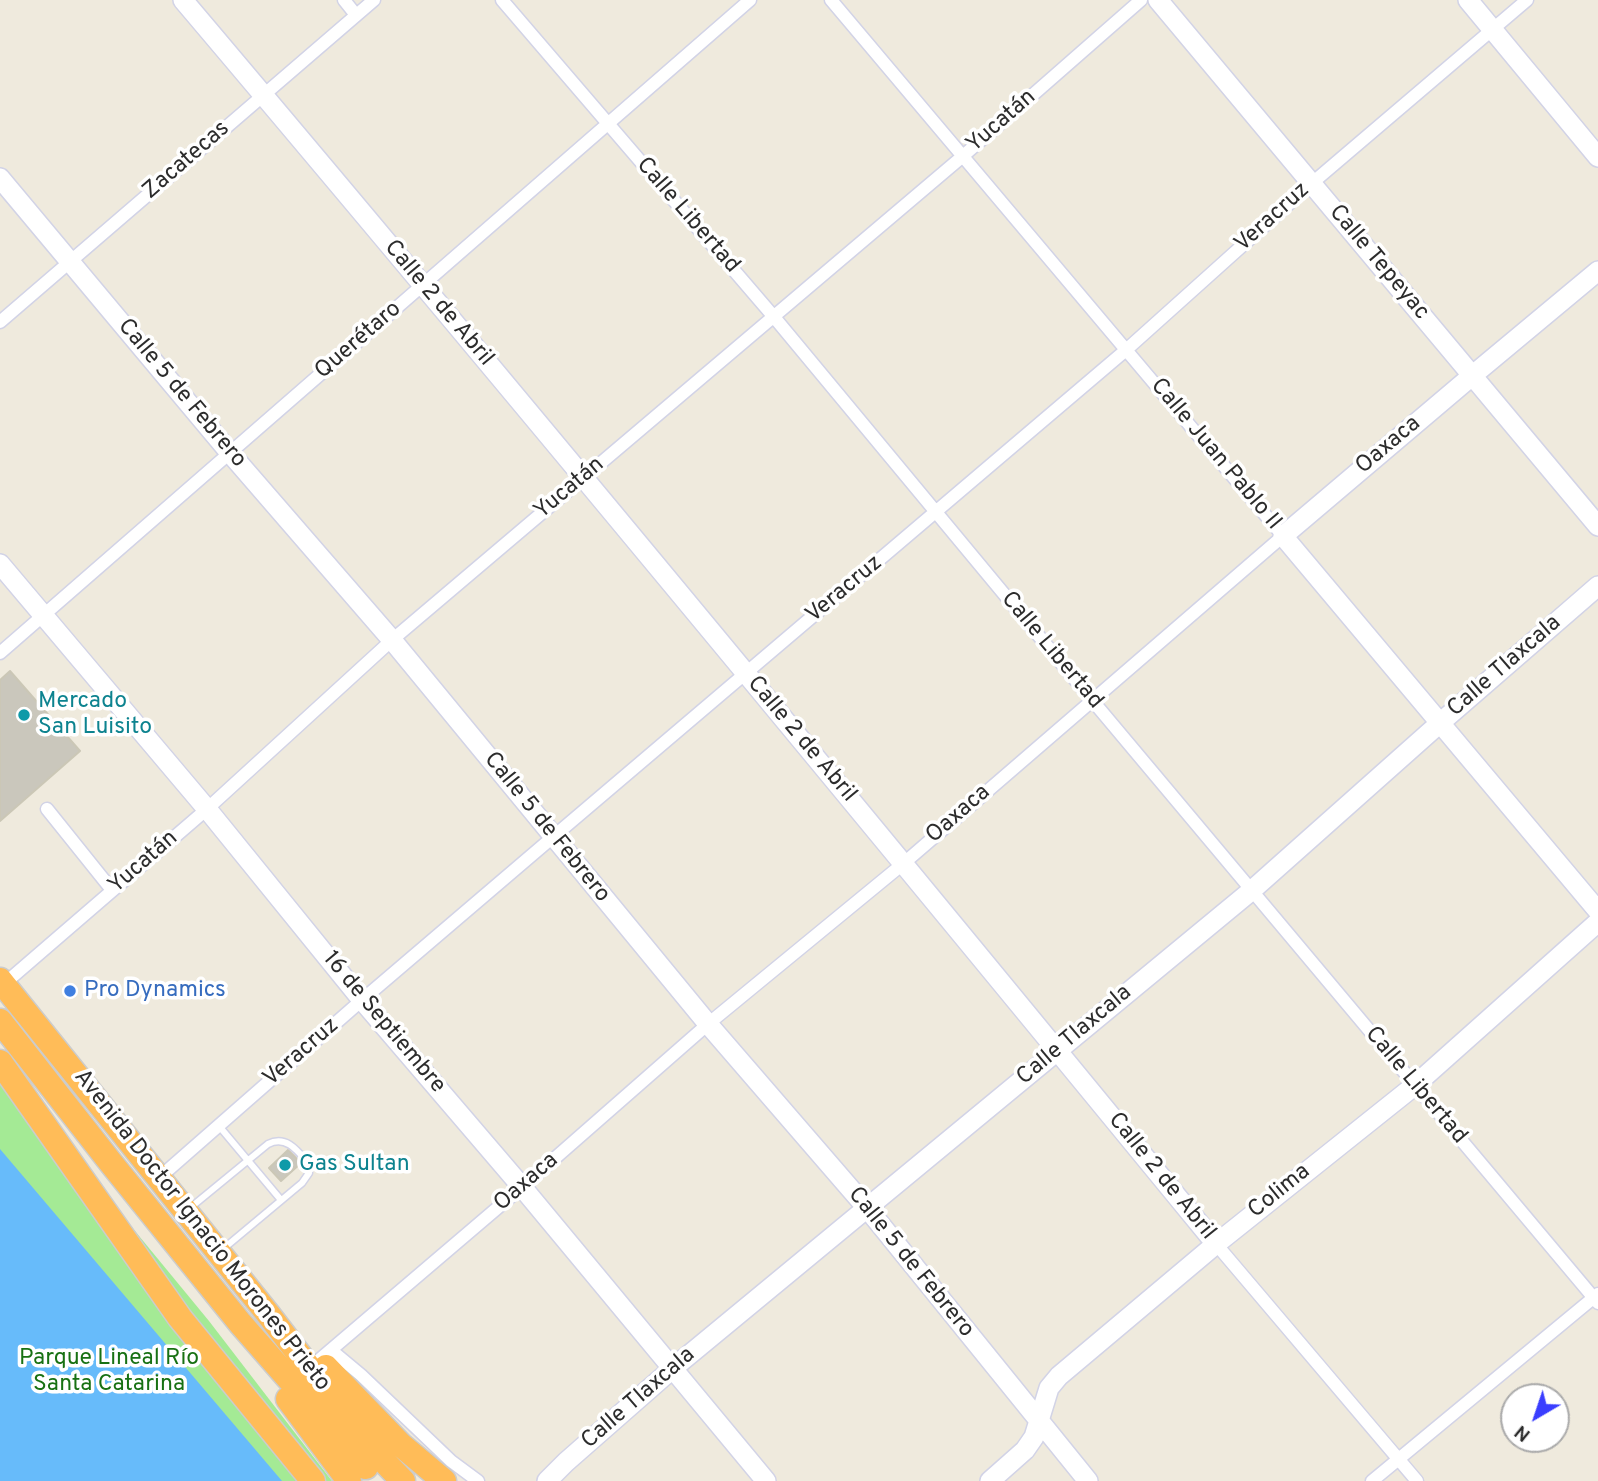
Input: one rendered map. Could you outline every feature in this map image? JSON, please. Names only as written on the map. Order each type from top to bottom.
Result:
[{"type":"highway","name":"Avenida Doctor Ignacio Morones Prieto","points":[[2,982],[160,1177],[371,1448],[403,1481]]},
{"type":"highway","points":[[0,1021],[244,1327],[379,1481]]},
{"type":"highway","points":[[0,1062],[180,1318],[313,1481]]},
{"type":"highway","points":[[244,1327],[258,1358],[344,1475]]},
{"type":"highway","points":[[288,1339],[325,1355],[401,1445],[444,1481]]},
{"type":"street","name":"Calle 2 de Abril","points":[[183,0],[584,477],[1216,1244],[1417,1481]]},
{"type":"street","points":[[344,0],[356,15]]},
{"type":"street","name":"Zacatecas","points":[[0,322],[374,0]]},
{"type":"street","name":"Calle Libertad","points":[[502,0],[774,317],[1414,1086],[1596,1298]]},
{"type":"street","name":"Querétaro","points":[[0,653],[750,0]]},
{"type":"street","name":"Calle Juan Pablo II","points":[[831,0],[1598,911]]},
{"type":"street","name":"Yucatán","points":[[2,982],[207,809],[392,640],[963,156],[1141,0]]},
{"type":"street","name":"Calle Tepeyac","points":[[1158,0],[1598,526]]},
{"type":"street","points":[[1468,0],[1598,157]]},
{"type":"street","name":"Veracruz","points":[[160,1177],[362,1000],[1126,350],[1311,184],[1527,0]]},
{"type":"street","name":"Calle 5 de Febrero","points":[[0,178],[230,453],[392,640],[708,1024],[867,1208],[1088,1481]]},
{"type":"street","name":"Oaxaca","points":[[325,1355],[522,1188],[708,1024],[904,863],[1283,536],[1598,271]]},
{"type":"street","name":"16 de Septiembre","points":[[0,564],[766,1481]]},
{"type":"street","name":"Calle Tlaxcala","points":[[547,1481],[566,1461],[672,1369],[1251,891],[1598,586]]},
{"type":"street","points":[[47,809],[112,890]]},
{"type":"street","name":"Colima","points":[[990,1481],[1025,1450],[1034,1437],[1049,1388],[1059,1376],[1216,1244],[1414,1086],[1598,922]]},
{"type":"street","points":[[1372,1481],[1596,1298]]},
{"type":"street","points":[[325,1355],[361,1375],[451,1461],[478,1481]]},
{"type":"lane","points":[[219,1126],[281,1200]]},
{"type":"lane","points":[[186,1211],[274,1141],[293,1146],[308,1163],[309,1173],[306,1178],[219,1252]]},
{"type":"green space","name":"Parque Lineal Río Santa Catarina","points":[[0,1067],[209,1321],[332,1481],[0,1481]]},
{"type":"water","name":"Parque Lineal Río Santa Catarina","points":[[0,1149],[282,1481],[0,1481]]},
{"type":"building","name":"Mercado San Luisito","points":[[10,671],[80,751],[0,821],[0,680]]},
{"type":"building","name":"Gas Sultan","points":[[288,1150],[301,1163],[281,1181],[269,1168]]},
{"type":"place","name":"Mercado San Luisito","points":[[24,715]]},
{"type":"place","name":"Pro Dynamics","points":[[70,991]]},
{"type":"place","name":"Gas Sultan","points":[[285,1165]]}]
